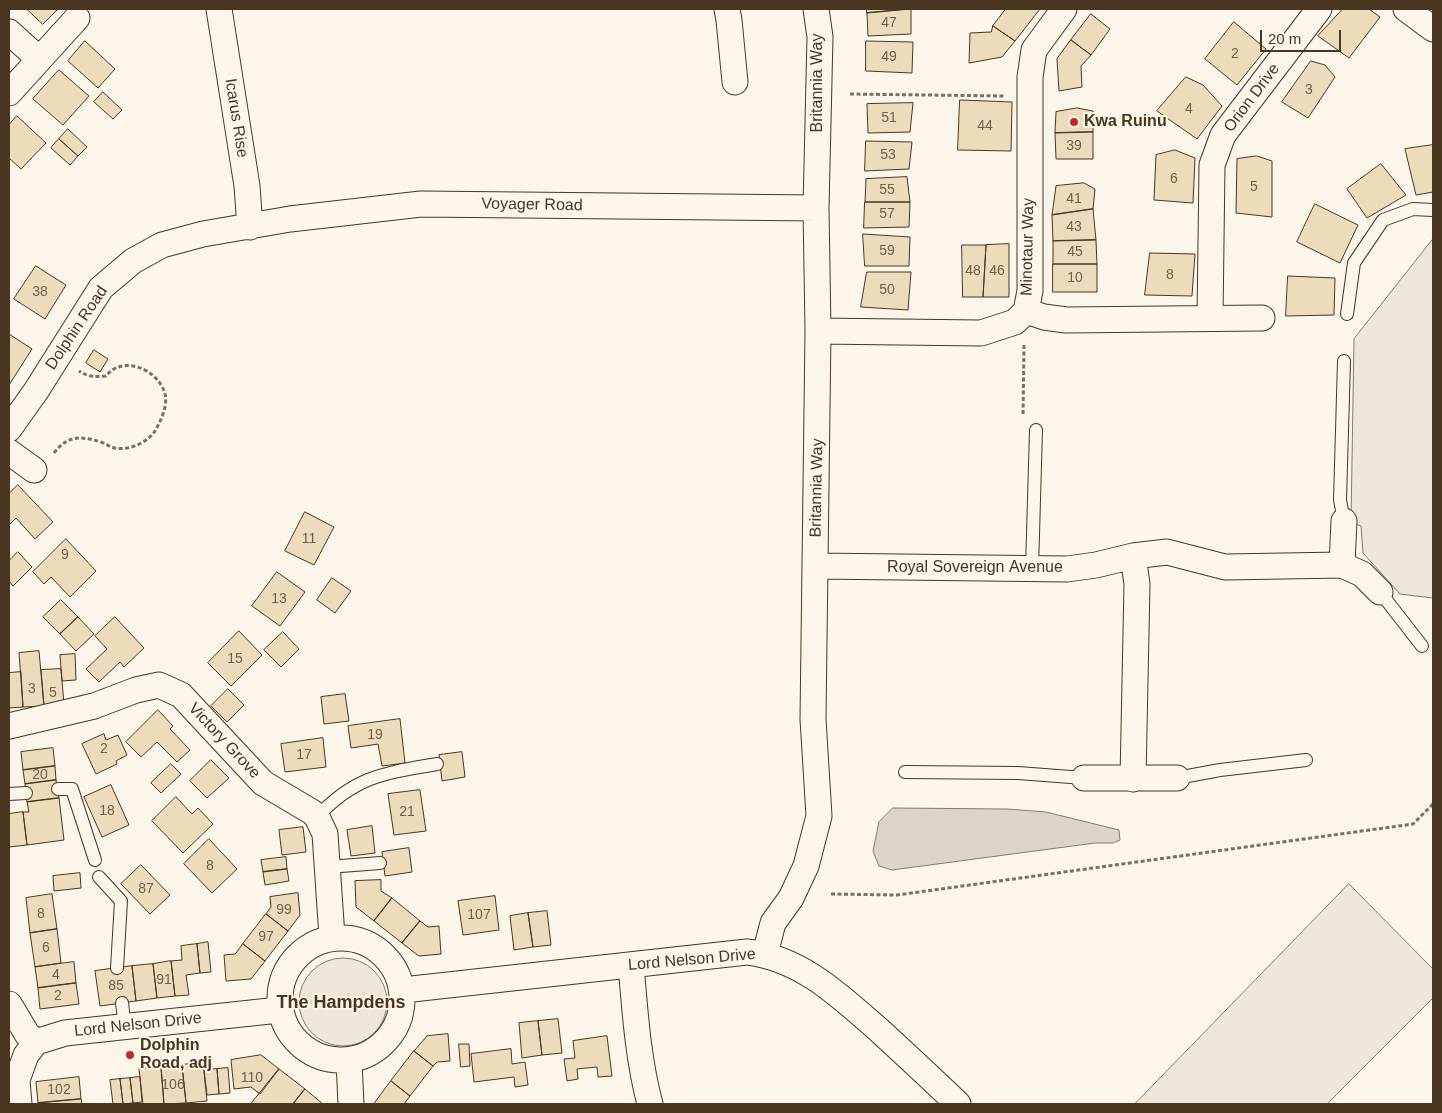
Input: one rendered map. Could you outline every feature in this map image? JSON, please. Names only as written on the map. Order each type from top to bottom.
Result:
[{"type":"street","name":"Icarus Rise","points":[[219,9],[247,186],[250,227]]},
{"type":"street","points":[[726,9],[730,20],[735,82]]},
{"type":"street","name":"Britannia Way","points":[[765,954],[773,923],[791,898],[806,866],[819,816],[812,719],[816,566],[818,331],[816,208],[820,37],[816,9]]},
{"type":"street","name":"Minotaur Way","points":[[818,331],[981,333],[1015,322],[1026,311],[1030,292],[1030,77],[1034,50],[1064,9]]},
{"type":"street","name":"Orion Drive","points":[[1210,318],[1212,165],[1223,135],[1319,9]]},
{"type":"street","points":[[1406,9],[1433,29]]},
{"type":"street","points":[[9,93],[77,18]]},
{"type":"street","points":[[9,32],[39,59]]},
{"type":"street","name":"Voyager Road","points":[[250,227],[290,219],[421,204],[816,208]]},
{"type":"street","name":"Dolphin Road","points":[[9,429],[36,391],[101,288],[133,261],[162,245],[203,234],[250,227]]},
{"type":"street","points":[[1026,311],[1044,317],[1066,320],[1262,318]]},
{"type":"street","points":[[9,452],[43,462]]},
{"type":"street","points":[[1342,565],[1344,521]]},
{"type":"street","name":"Royal Sovereign Avenue","points":[[816,566],[1067,569],[1096,565],[1133,556],[1167,552],[1225,567],[1342,565],[1362,574],[1380,592]]},
{"type":"street","points":[[1133,556],[1137,584],[1133,779]]},
{"type":"street","name":"Victory Grove","points":[[9,726],[94,706],[136,690],[159,685],[181,695],[263,783],[312,812],[317,817]]},
{"type":"street","points":[[1084,778],[1177,778]]},
{"type":"street","points":[[317,817],[325,834],[332,937]]},
{"type":"street","points":[[332,937],[364,941],[390,960],[403,990],[399,1023],[379,1049],[348,1062],[317,1058],[292,1039],[279,1010],[282,977],[302,950],[332,937]]},
{"type":"street","name":"Lord Nelson Drive","points":[[403,990],[746,952],[765,954],[784,961],[837,992],[958,1104]]},
{"type":"street","points":[[631,966],[638,1041],[650,1104]]},
{"type":"street","points":[[9,1004],[27,1034],[36,1042],[26,1055],[17,1080],[19,1104]]},
{"type":"street","name":"Lord Nelson Drive","points":[[36,1042],[65,1033],[279,1010]]},
{"type":"street","points":[[348,1062],[351,1104]]},
{"type":"lane","points":[[1347,314],[1354,262],[1383,220],[1413,209],[1433,210]]},
{"type":"lane","points":[[1344,361],[1340,500],[1344,521]]},
{"type":"lane","points":[[1032,569],[1036,430]]},
{"type":"lane","points":[[1380,592],[1422,646]]},
{"type":"lane","points":[[1177,778],[1220,770],[1306,760]]},
{"type":"lane","points":[[317,817],[332,802],[360,783],[388,773],[437,764]]},
{"type":"lane","points":[[905,772],[1018,773],[1084,778]]},
{"type":"lane","points":[[58,789],[72,789],[94,860]]},
{"type":"lane","points":[[9,794],[26,793]]},
{"type":"lane","points":[[328,867],[380,863]]},
{"type":"lane","points":[[99,877],[121,901],[117,968]]},
{"type":"lane","points":[[122,1003],[124,1027]]},
{"type":"path","points":[[850,94],[1030,97]]},
{"type":"path","points":[[43,462],[69,439],[84,438],[116,448],[135,446],[155,431],[165,410],[166,396],[162,385],[142,368],[120,365],[111,370],[106,376],[95,377],[85,375],[57,358]]},
{"type":"path","points":[[830,894],[897,894],[1413,824],[1433,804]]},
{"type":"shaded area","points":[[1433,239],[1433,598],[1400,594],[1363,553],[1361,526],[1351,522],[1354,339]]},
{"type":"shaded area","points":[[893,808],[1007,809],[1046,812],[1119,830],[1120,840],[1113,843],[1095,843],[892,870],[879,866],[873,851],[879,822]]},
{"type":"shaded area","points":[[1349,884],[1433,969],[1433,998],[1327,1104],[1135,1104]]},
{"type":"shaded area","points":[[343,958],[360,961],[368,965],[380,977],[384,985],[387,1002],[384,1019],[380,1027],[368,1039],[360,1043],[343,1046],[326,1043],[318,1039],[306,1027],[302,1019],[299,1002],[302,985],[306,977],[318,965],[326,961]]},
{"type":"building","points":[[27,9],[58,9],[43,24]]},
{"type":"building","points":[[867,9],[911,9],[867,13]]},
{"type":"building","points":[[911,9],[911,34],[868,36],[867,13]]},
{"type":"building","points":[[1006,9],[1040,9],[1015,41],[993,26]]},
{"type":"building","points":[[1343,9],[1369,9],[1380,17],[1349,58],[1318,36]]},
{"type":"building","points":[[1091,14],[1110,29],[1091,55],[1071,40]]},
{"type":"building","points":[[1234,22],[1266,49],[1237,85],[1205,59]]},
{"type":"building","points":[[993,26],[1015,41],[1002,57],[969,63],[970,33],[991,32]]},
{"type":"building","points":[[1071,40],[1091,55],[1081,66],[1082,87],[1059,91],[1057,59]]},
{"type":"building","points":[[85,41],[115,69],[98,88],[68,61]]},
{"type":"building","points":[[866,41],[913,42],[912,73],[866,71]]},
{"type":"building","points":[[1311,61],[1325,65],[1335,77],[1308,118],[1282,102]]},
{"type":"building","points":[[59,70],[89,96],[63,125],[33,99]]},
{"type":"building","points":[[1186,77],[1203,85],[1222,106],[1197,139],[1157,111]]},
{"type":"building","points":[[103,92],[122,110],[113,119],[94,102]]},
{"type":"building","points":[[960,100],[1012,102],[1011,151],[958,150]]},
{"type":"building","points":[[913,103],[910,132],[868,133],[867,104]]},
{"type":"building","name":"Kwa Ruinu","points":[[1077,108],[1093,111],[1093,132],[1055,133],[1056,112]]},
{"type":"building","points":[[17,116],[46,143],[21,169],[9,158],[9,125]]},
{"type":"building","points":[[68,129],[87,147],[78,156],[59,139]]},
{"type":"building","points":[[1093,132],[1093,159],[1056,159],[1055,133]]},
{"type":"building","points":[[59,139],[78,156],[70,165],[51,148]]},
{"type":"building","points":[[866,141],[912,142],[909,169],[865,171]]},
{"type":"building","points":[[1433,145],[1433,192],[1416,195],[1405,149]]},
{"type":"building","points":[[1175,150],[1195,158],[1193,203],[1154,200],[1156,155]]},
{"type":"building","points":[[1257,156],[1272,161],[1272,217],[1236,213],[1237,159]]},
{"type":"building","points":[[1381,164],[1406,195],[1367,218],[1347,189]]},
{"type":"building","points":[[907,177],[910,202],[865,202],[866,179]]},
{"type":"building","points":[[1084,183],[1095,189],[1093,209],[1052,215],[1056,186]]},
{"type":"building","points":[[865,202],[910,202],[909,227],[864,228]]},
{"type":"building","points":[[1315,204],[1358,225],[1340,263],[1297,242]]},
{"type":"building","points":[[1093,209],[1096,240],[1053,241],[1052,215]]},
{"type":"building","points":[[863,234],[910,237],[909,266],[865,266]]},
{"type":"building","points":[[1096,240],[1097,264],[1053,264],[1053,241]]},
{"type":"building","points":[[1009,244],[1009,297],[983,297],[986,245]]},
{"type":"building","points":[[962,245],[986,245],[983,297],[963,297]]},
{"type":"building","points":[[1150,253],[1195,254],[1192,296],[1145,295]]},
{"type":"building","points":[[1053,264],[1097,264],[1097,292],[1053,292]]},
{"type":"building","points":[[36,266],[66,285],[45,319],[14,299]]},
{"type":"building","points":[[867,272],[911,272],[908,310],[861,307]]},
{"type":"building","points":[[1288,276],[1335,278],[1334,315],[1286,316]]},
{"type":"building","points":[[9,334],[32,349],[9,385]]},
{"type":"building","points":[[94,350],[108,359],[100,372],[86,363]]},
{"type":"building","points":[[18,485],[53,522],[35,539],[16,518],[9,525],[9,494]]},
{"type":"building","points":[[305,512],[334,527],[314,565],[285,551]]},
{"type":"building","points":[[66,539],[96,571],[70,597],[51,577],[44,584],[33,572]]},
{"type":"building","points":[[18,552],[32,567],[13,586],[9,581],[9,561]]},
{"type":"building","points":[[277,572],[305,592],[280,626],[252,606]]},
{"type":"building","points":[[332,578],[351,591],[335,613],[317,600]]},
{"type":"building","points":[[61,600],[78,617],[60,634],[43,617]]},
{"type":"building","points":[[78,617],[94,634],[76,651],[60,634]]},
{"type":"building","points":[[115,617],[144,648],[124,667],[120,662],[99,682],[86,669],[107,649],[95,636]]},
{"type":"building","points":[[239,631],[262,655],[231,686],[208,663]]},
{"type":"building","points":[[283,632],[299,649],[281,667],[264,650]]},
{"type":"building","points":[[39,651],[44,706],[23,707],[19,653]]},
{"type":"building","points":[[75,654],[76,680],[62,681],[60,655]]},
{"type":"building","points":[[61,669],[64,704],[44,706],[41,670]]},
{"type":"building","points":[[21,672],[23,707],[9,708],[9,673]]},
{"type":"building","points":[[228,689],[244,705],[227,722],[211,706]]},
{"type":"building","points":[[345,694],[349,721],[324,724],[321,697]]},
{"type":"building","points":[[158,710],[173,726],[170,729],[190,750],[177,762],[157,742],[141,757],[126,742]]},
{"type":"building","points":[[400,719],[405,763],[382,766],[378,744],[351,748],[348,726]]},
{"type":"building","points":[[104,734],[106,740],[118,735],[127,755],[116,761],[117,764],[96,774],[82,744]]},
{"type":"building","points":[[323,738],[326,767],[285,772],[281,744]]},
{"type":"building","points":[[53,748],[55,766],[23,770],[21,752]]},
{"type":"building","points":[[462,752],[465,777],[442,781],[439,755]]},
{"type":"building","points":[[211,760],[229,778],[207,798],[190,781]]},
{"type":"building","points":[[171,764],[181,774],[161,793],[151,783]]},
{"type":"building","points":[[55,766],[56,780],[25,784],[23,770]]},
{"type":"building","points":[[56,780],[59,798],[27,802],[25,784]]},
{"type":"building","points":[[111,785],[129,825],[102,837],[84,797]]},
{"type":"building","points":[[420,790],[426,831],[394,835],[388,794]]},
{"type":"building","points":[[176,797],[192,814],[198,808],[213,824],[183,853],[152,821]]},
{"type":"building","points":[[59,798],[64,840],[27,845],[23,812],[29,812],[27,802]]},
{"type":"building","points":[[23,812],[27,845],[9,847],[9,814]]},
{"type":"building","points":[[372,826],[375,853],[351,856],[347,830]]},
{"type":"building","points":[[303,827],[306,852],[282,855],[279,830]]},
{"type":"building","points":[[209,839],[237,869],[212,893],[184,864]]},
{"type":"building","points":[[409,848],[412,872],[385,876],[382,852]]},
{"type":"building","points":[[286,857],[287,869],[263,872],[261,860]]},
{"type":"building","points":[[141,865],[170,895],[150,914],[121,884]]},
{"type":"building","points":[[287,869],[289,881],[265,885],[263,872]]},
{"type":"building","points":[[80,873],[81,888],[54,891],[53,876]]},
{"type":"building","points":[[381,880],[381,891],[392,898],[374,921],[356,907],[355,881]]},
{"type":"building","points":[[298,893],[300,915],[288,931],[266,914],[271,907],[270,897]]},
{"type":"building","points":[[52,894],[57,929],[30,933],[26,898]]},
{"type":"building","points":[[495,896],[499,930],[463,935],[458,901]]},
{"type":"building","points":[[392,898],[420,921],[402,943],[374,921]]},
{"type":"building","points":[[547,911],[551,945],[533,947],[528,913]]},
{"type":"building","points":[[528,913],[533,947],[514,950],[510,916]]},
{"type":"building","points":[[266,914],[288,931],[265,961],[243,944]]},
{"type":"building","points":[[420,921],[428,927],[439,926],[441,954],[419,956],[402,943]]},
{"type":"building","points":[[57,929],[61,963],[35,967],[30,933]]},
{"type":"building","points":[[208,942],[211,972],[200,973],[197,944]]},
{"type":"building","points":[[197,944],[200,973],[186,975],[189,995],[175,996],[171,961],[182,960],[181,946]]},
{"type":"building","points":[[243,944],[265,961],[251,979],[226,981],[224,955],[235,954]]},
{"type":"building","points":[[171,961],[175,996],[157,998],[153,964]]},
{"type":"building","points":[[74,962],[76,983],[38,988],[35,967]]},
{"type":"building","points":[[153,964],[157,998],[136,1001],[132,966]]},
{"type":"building","points":[[132,966],[136,1001],[100,1006],[95,971]]},
{"type":"building","points":[[76,983],[79,1004],[40,1009],[38,988]]},
{"type":"building","points":[[558,1019],[562,1053],[542,1055],[538,1021]]},
{"type":"building","points":[[538,1021],[542,1055],[522,1058],[519,1023]]},
{"type":"building","points":[[448,1034],[450,1061],[437,1062],[433,1066],[414,1051],[427,1036]]},
{"type":"building","points":[[607,1036],[612,1076],[598,1077],[597,1067],[577,1069],[578,1079],[567,1081],[564,1059],[575,1058],[573,1041]]},
{"type":"building","points":[[459,1044],[469,1044],[470,1066],[461,1067]]},
{"type":"building","points":[[511,1049],[512,1064],[525,1062],[528,1085],[515,1087],[514,1077],[474,1082],[471,1054]]},
{"type":"building","points":[[414,1051],[433,1066],[410,1096],[391,1081]]},
{"type":"building","points":[[261,1055],[279,1069],[260,1094],[251,1087],[234,1089],[231,1060]]},
{"type":"building","points":[[203,1062],[207,1101],[186,1103],[182,1065]]},
{"type":"building","points":[[182,1065],[186,1103],[164,1104],[161,1067]]},
{"type":"building","points":[[161,1067],[164,1104],[143,1104],[139,1069]]},
{"type":"building","points":[[228,1068],[230,1093],[219,1094],[217,1069]]},
{"type":"building","points":[[217,1069],[219,1094],[207,1095],[204,1070]]},
{"type":"building","points":[[279,1069],[305,1089],[293,1104],[251,1104]]},
{"type":"building","points":[[79,1077],[81,1099],[38,1103],[36,1082]]},
{"type":"building","points":[[140,1077],[142,1102],[133,1103],[130,1078]]},
{"type":"building","points":[[130,1078],[133,1103],[123,1104],[120,1079]]},
{"type":"building","points":[[120,1079],[123,1104],[113,1104],[110,1080]]},
{"type":"building","points":[[391,1081],[410,1096],[404,1104],[374,1104]]},
{"type":"building","points":[[305,1089],[323,1104],[293,1104]]},
{"type":"building","points":[[81,1099],[82,1104],[38,1104],[38,1103]]},
{"type":"place","name":"Kwa Ruinu","points":[[1074,122]]},
{"type":"place","name":"Dolphin Road, adj","points":[[130,1055]]},
{"type":"district","name":"The Hampdens","points":[[341,1003]]}]
